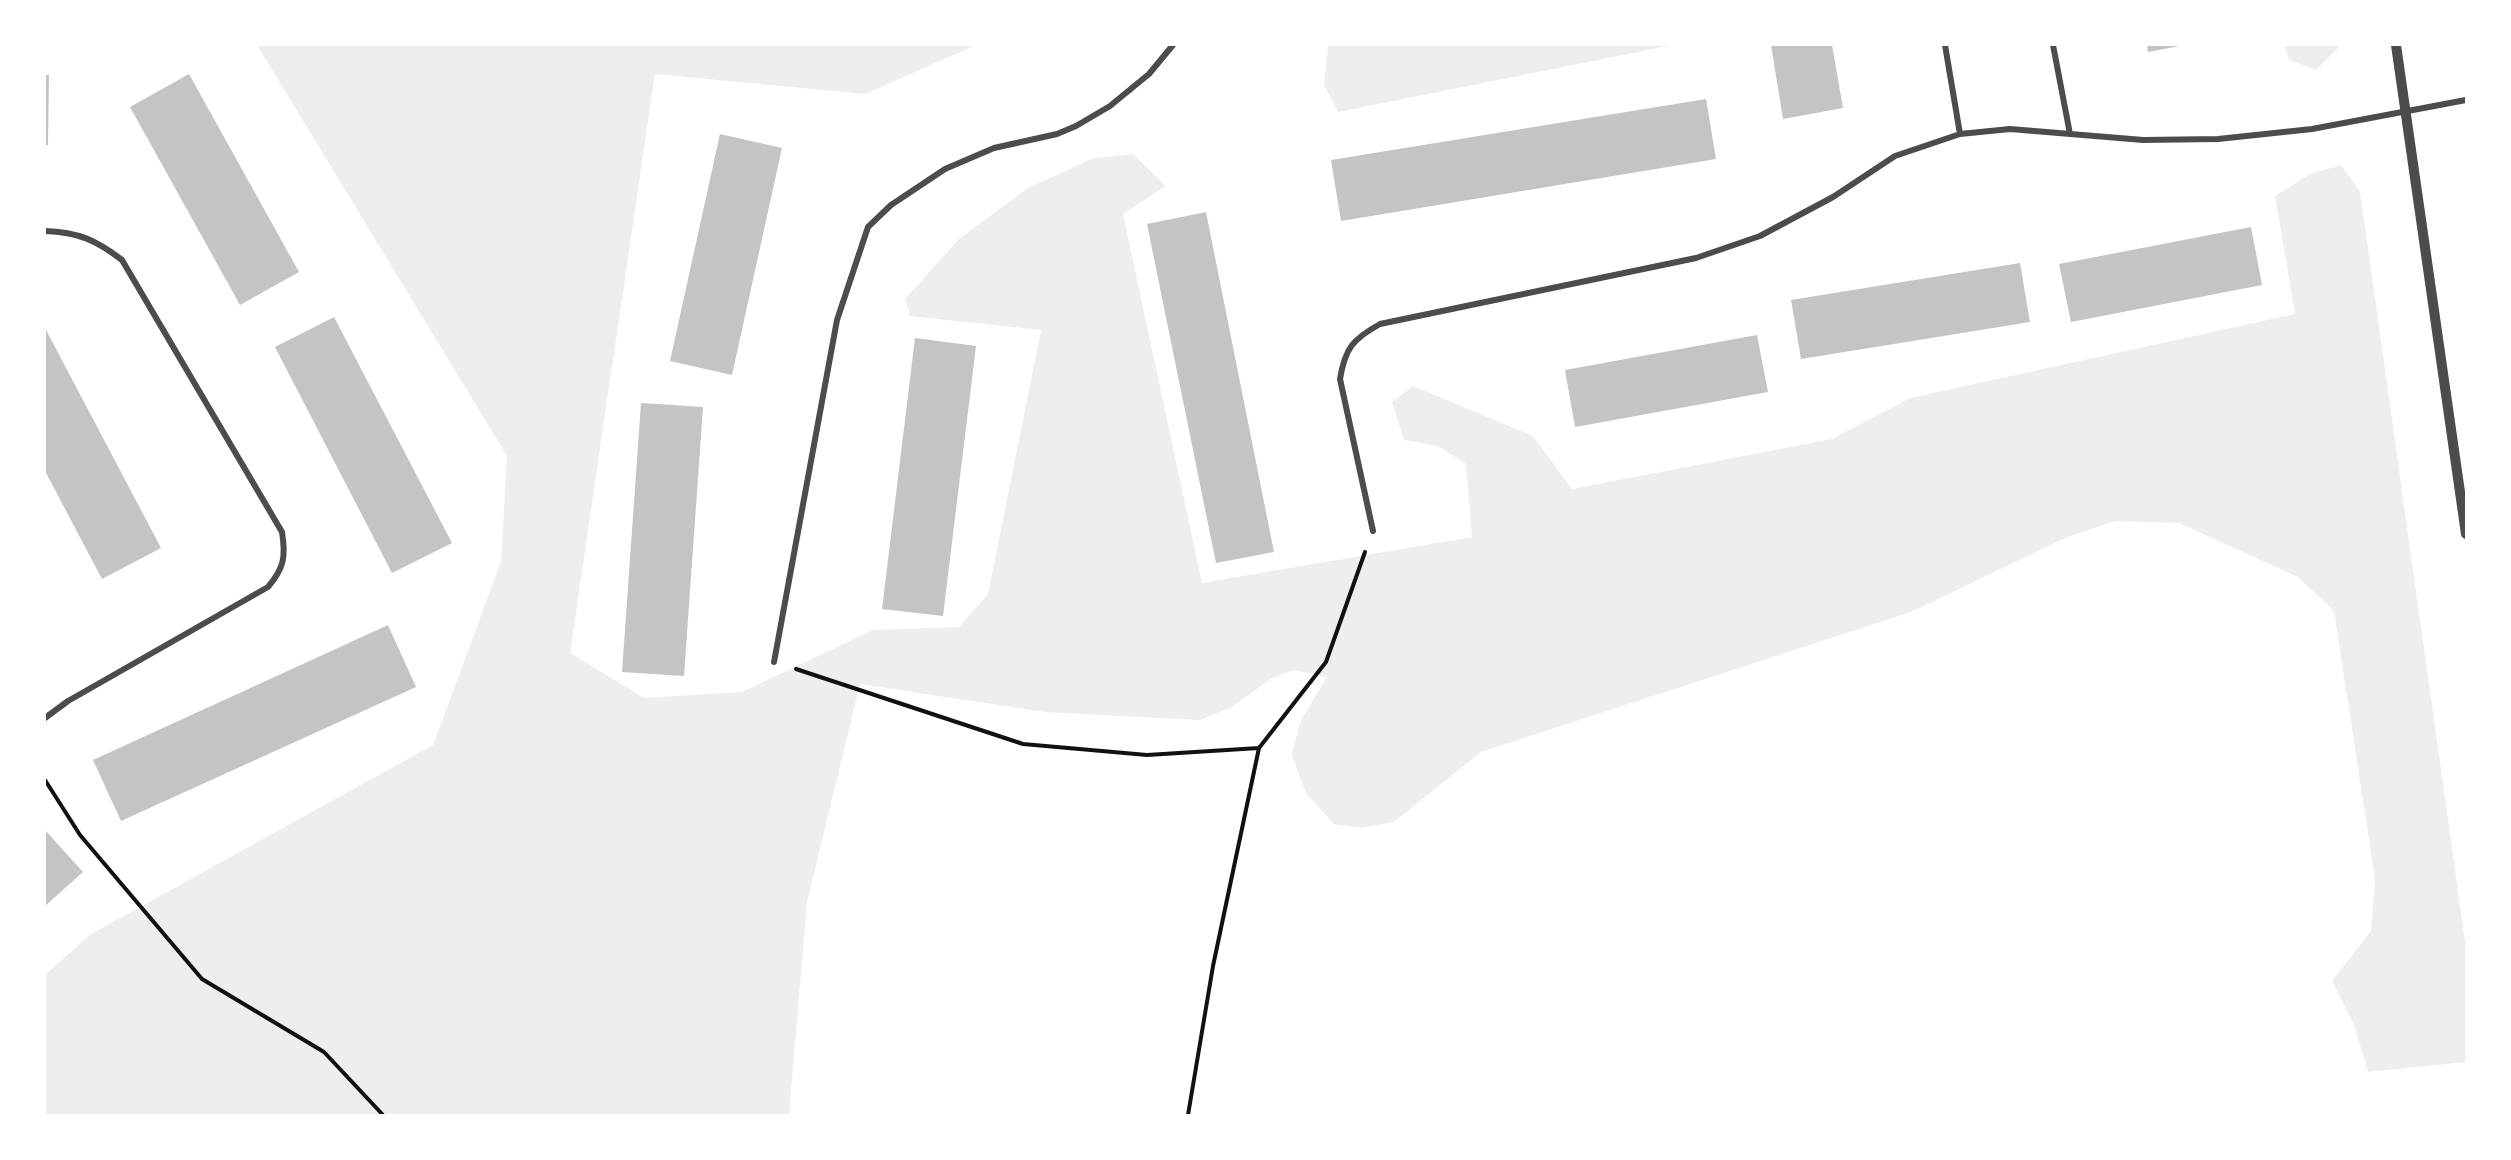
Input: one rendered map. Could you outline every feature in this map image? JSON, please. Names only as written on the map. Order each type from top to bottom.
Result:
[{"type":"street","points":[[774,662],[837,320],[868,227],[891,205],[945,169],[994,148],[1057,134],[1076,126],[1110,106],[1149,74],[1173,45]]},
{"type":"street","points":[[1945,45],[1960,134]]},
{"type":"street","points":[[2053,45],[2070,134]]},
{"type":"street","points":[[2396,45],[2466,534]]},
{"type":"street","points":[[1373,531],[1340,379],[1343,358],[1358,337],[1380,324],[1696,258],[1760,236],[1833,197],[1895,156],[1960,134],[2010,129],[2143,140],[2218,139],[2312,129],[2466,100]]},
{"type":"street","points":[[45,231],[68,231],[100,243],[122,260],[282,532],[285,553],[279,574],[268,587],[68,701],[45,718]]},
{"type":"path","points":[[1188,1115],[1213,966],[1259,748],[1326,662],[1373,531]]},
{"type":"path","points":[[774,662],[1023,744],[1147,755],[1259,748]]},
{"type":"path","points":[[45,780],[80,835],[202,979],[324,1052],[382,1115]]},
{"type":"shaded area","points":[[257,45],[976,45],[865,94],[655,74],[570,653],[644,698],[742,692],[873,630],[959,627],[988,594],[1041,330],[910,316],[905,299],[959,239],[1028,188],[1094,158],[1133,154],[1166,186],[1123,214],[1202,583],[1472,537],[1466,464],[1438,446],[1404,440],[1392,402],[1413,386],[1533,436],[1572,489],[1832,439],[1910,398],[2295,314],[2275,196],[2310,174],[2341,165],[2360,191],[2466,948],[2466,1062],[2368,1072],[2354,1025],[2332,981],[2371,931],[2375,879],[2334,611],[2298,577],[2179,523],[2115,521],[2065,538],[1911,612],[1481,752],[1394,822],[1361,828],[1334,824],[1306,793],[1292,755],[1300,722],[1327,677],[1294,670],[1272,678],[1230,708],[1200,720],[1045,712],[860,684],[807,902],[789,1115],[45,1115],[45,975],[91,934],[433,745],[501,562],[507,456]]},
{"type":"shaded area","points":[[1328,45],[1673,45],[1338,112],[1324,85]]},
{"type":"shaded area","points":[[2284,45],[2340,46],[2316,70],[2289,60]]},
{"type":"building","points":[[1771,45],[1832,45],[1843,108],[1783,119]]},
{"type":"building","points":[[2147,45],[2180,45],[2180,46],[2148,52]]},
{"type":"building","points":[[189,74],[299,272],[240,305],[130,107]]},
{"type":"building","points":[[45,75],[49,75],[48,145],[45,145]]},
{"type":"building","points":[[1706,99],[1716,159],[1341,221],[1331,160]]},
{"type":"building","points":[[720,134],[782,148],[732,375],[670,361]]},
{"type":"building","points":[[1206,212],[1274,552],[1216,563],[1147,224]]},
{"type":"building","points":[[2251,227],[2262,285],[2071,322],[2059,264]]},
{"type":"building","points":[[2020,263],[2030,322],[1801,359],[1791,300]]},
{"type":"building","points":[[334,317],[452,543],[392,573],[275,347]]},
{"type":"building","points":[[45,328],[161,548],[102,579],[45,471]]},
{"type":"building","points":[[1757,335],[1768,392],[1575,427],[1565,370]]},
{"type":"building","points":[[915,338],[976,346],[943,616],[882,609]]},
{"type":"building","points":[[641,403],[703,407],[684,676],[622,672]]},
{"type":"building","points":[[388,625],[416,687],[121,821],[93,760]]},
{"type":"building","points":[[45,830],[83,872],[45,906]]}]
